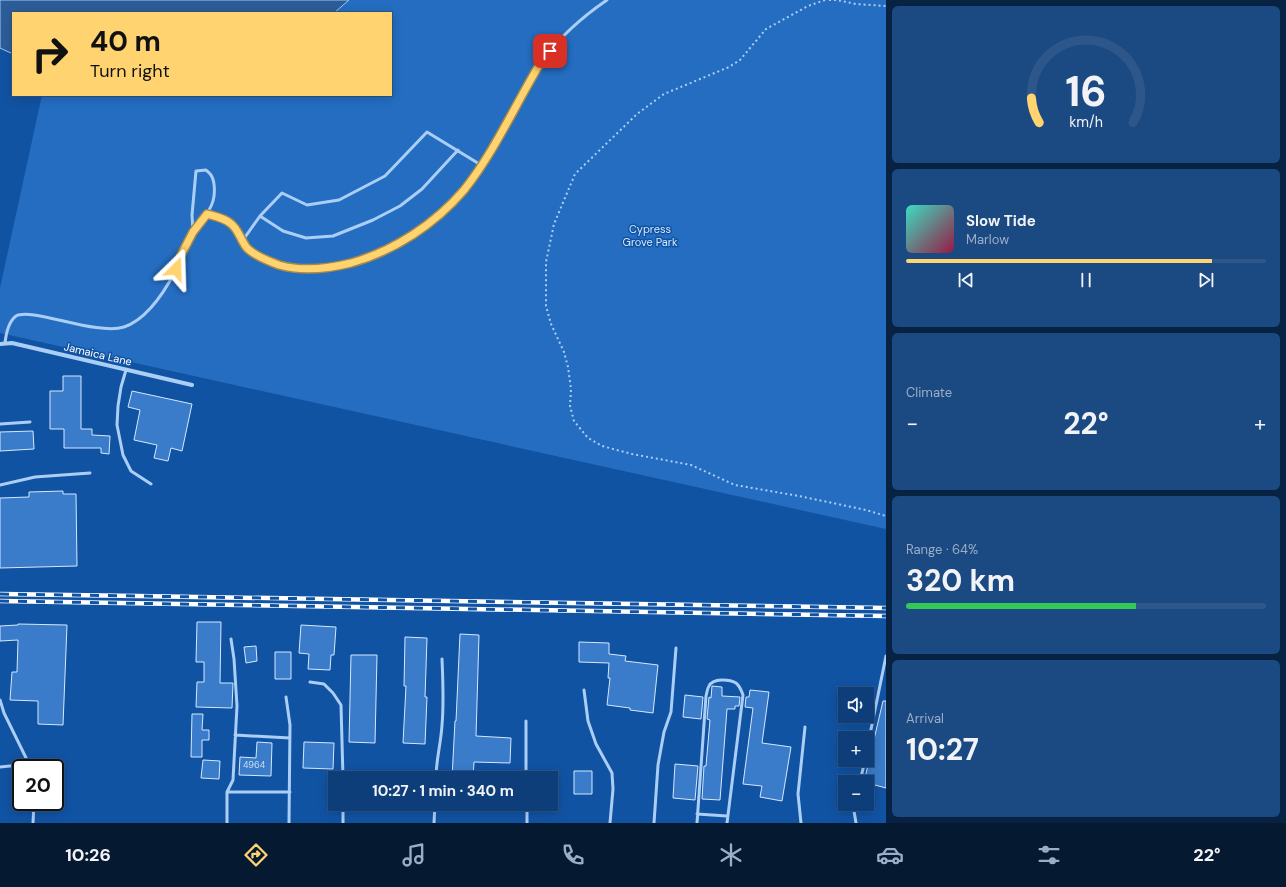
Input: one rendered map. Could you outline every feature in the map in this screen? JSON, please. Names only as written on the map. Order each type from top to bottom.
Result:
[{"type":"street","name":"Jamaica Lane","points":[[2,344],[12,343],[192,385]]},
{"type":"lane","points":[[207,214],[230,223],[247,248],[262,258],[279,265],[295,268],[316,270],[362,260],[392,247],[417,232],[464,190],[482,165],[541,62],[560,39],[591,11],[607,0]]},
{"type":"lane","points":[[243,240],[260,216],[282,193],[307,205],[339,200],[385,176],[427,132],[482,165]]},
{"type":"lane","points":[[260,216],[283,231],[306,238],[333,236],[373,220],[400,206],[422,189],[458,150]]},
{"type":"lane","points":[[2,344],[10,323],[16,316],[22,314],[89,327],[112,329],[125,327],[140,318],[152,307],[165,289],[193,232],[207,214],[213,201],[214,188],[212,177],[206,170],[196,171],[192,215],[193,232]]},
{"type":"lane","points":[[126,370],[121,387],[117,425],[123,455],[131,471],[151,484]]},
{"type":"lane","points":[[0,424],[30,422]]},
{"type":"lane","points":[[0,485],[35,477],[90,473]]},
{"type":"lane","points":[[227,823],[227,792],[233,780],[237,706],[234,659],[231,639]]},
{"type":"lane","points":[[654,823],[658,766],[664,732],[671,712],[676,648]]},
{"type":"lane","points":[[871,731],[886,656]]},
{"type":"lane","points":[[436,771],[442,725],[442,659]]},
{"type":"lane","points":[[697,823],[706,696],[709,686],[713,682],[720,680],[734,682],[739,686],[743,695],[727,823]]},
{"type":"lane","points":[[310,682],[324,684],[333,693],[341,705],[343,771]]},
{"type":"lane","points":[[584,690],[588,721],[596,744],[612,773],[613,789],[610,823]]},
{"type":"lane","points":[[286,697],[290,724],[289,823]]},
{"type":"lane","points":[[0,700],[4,713],[27,759]]},
{"type":"lane","points":[[526,721],[526,771]]},
{"type":"lane","points":[[801,823],[798,794],[805,727]]},
{"type":"lane","points":[[235,735],[290,738]]},
{"type":"lane","points":[[0,767],[12,766]]},
{"type":"lane","points":[[227,792],[290,792]]},
{"type":"lane","points":[[33,823],[34,811]]},
{"type":"lane","points":[[343,823],[344,811]]},
{"type":"lane","points":[[434,823],[435,811]]},
{"type":"lane","points":[[526,811],[527,823]]},
{"type":"lane","points":[[854,811],[856,823]]},
{"type":"lane","points":[[698,814],[727,816]]},
{"type":"path","points":[[825,0],[808,6],[766,29],[740,60],[729,67],[664,94],[637,114],[575,174],[554,224],[546,262],[546,306],[551,324],[564,352],[568,367],[571,389],[570,406],[574,421],[588,438],[602,446],[632,454],[691,466],[735,485],[799,496],[866,510],[886,516]]},
{"type":"path","points":[[829,0],[886,6]]},
{"type":"green space","name":"Cypress Grove Park","points":[[62,0],[886,0],[886,529],[0,333],[0,288],[42,96],[392,96],[392,12],[60,12]]},
{"type":"shaded area","points":[[0,0],[349,0],[335,12],[12,12],[12,54],[0,48]]},
{"type":"building","points":[[63,376],[81,376],[81,429],[92,429],[92,435],[110,436],[109,454],[101,453],[101,448],[64,448],[64,429],[50,429],[50,391],[63,391]]},
{"type":"building","points":[[132,391],[192,404],[182,451],[171,448],[168,461],[154,458],[157,445],[134,440],[140,410],[128,407]]},
{"type":"building","points":[[33,431],[34,449],[0,451],[0,432]]},
{"type":"building","points":[[63,491],[63,494],[76,494],[77,566],[0,568],[0,498],[29,497],[29,492]]},
{"type":"building","points":[[197,622],[221,622],[220,683],[233,683],[232,708],[196,707],[197,682],[204,682],[204,662],[196,662]]},
{"type":"building","points":[[18,624],[67,625],[63,725],[38,724],[38,701],[10,700],[12,672],[17,672],[18,640],[0,641],[0,626]]},
{"type":"building","points":[[301,625],[336,627],[334,655],[331,655],[330,670],[308,669],[309,654],[299,653]]},
{"type":"building","points":[[460,634],[479,635],[476,736],[511,738],[510,763],[474,762],[473,771],[452,771]]},
{"type":"building","points":[[405,637],[427,638],[425,744],[403,743],[406,686],[404,686]]},
{"type":"building","points":[[579,642],[609,643],[609,654],[626,656],[625,661],[658,665],[653,713],[607,705],[610,678],[608,678],[609,663],[579,662]]},
{"type":"building","points":[[256,646],[257,661],[246,663],[244,647]]},
{"type":"building","points":[[275,652],[291,652],[291,679],[275,679]]},
{"type":"building","points":[[351,655],[377,655],[375,743],[349,742]]},
{"type":"building","points":[[712,686],[722,687],[722,696],[740,697],[739,706],[735,706],[735,709],[727,709],[720,800],[702,799],[704,766],[706,766],[710,720],[707,719],[709,697],[711,698]]},
{"type":"building","points":[[750,690],[769,692],[762,743],[791,747],[782,801],[760,797],[762,786],[743,784],[753,708],[745,707],[746,697],[749,697]]},
{"type":"building","points":[[685,695],[703,697],[701,719],[683,717]]},
{"type":"building","points":[[883,701],[886,701],[886,788],[874,785],[874,775],[866,775],[868,767],[874,767],[874,739]]},
{"type":"building","points":[[192,714],[203,714],[202,730],[209,730],[209,740],[202,740],[202,757],[191,757]]},
{"type":"building","points":[[257,742],[272,743],[271,776],[239,775],[240,757],[256,758]]},
{"type":"building","points":[[304,742],[334,743],[333,769],[303,768]]},
{"type":"building","points":[[203,760],[220,761],[219,779],[201,778]]},
{"type":"building","points":[[675,764],[698,766],[695,800],[673,798]]},
{"type":"building","points":[[574,771],[592,771],[592,794],[574,794]]},
{"type":"railway","points":[[0,594],[886,608]]},
{"type":"railway","points":[[0,601],[886,616]]},
{"type":"route","points":[[176,269],[181,255],[193,232],[207,214],[230,223],[247,248],[262,258],[279,265],[295,268],[316,270],[340,265],[362,260],[392,247],[417,232],[464,190],[482,165],[524,90],[541,62],[550,51]]}]
